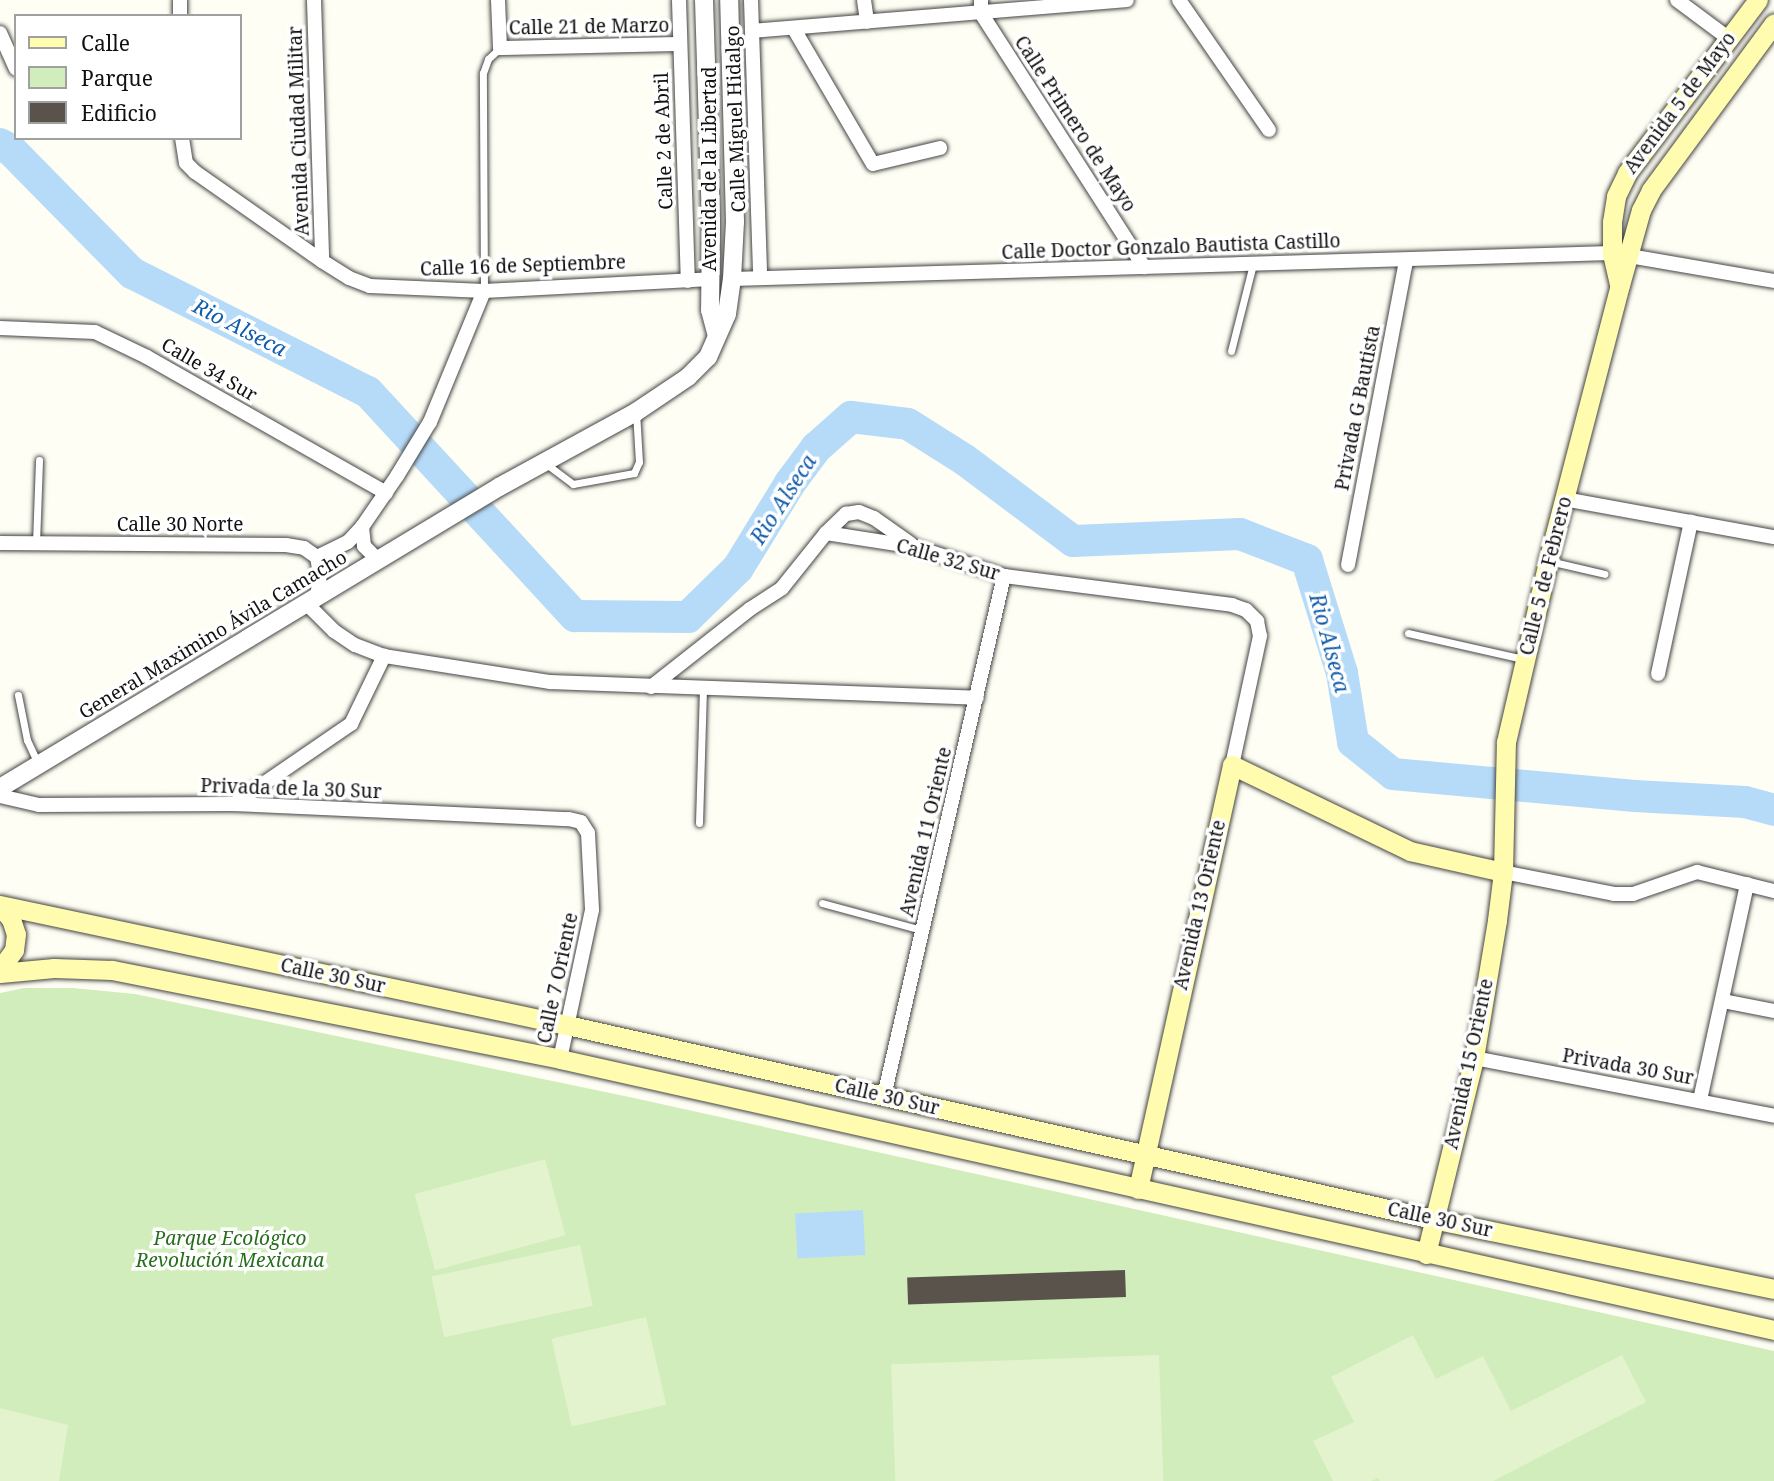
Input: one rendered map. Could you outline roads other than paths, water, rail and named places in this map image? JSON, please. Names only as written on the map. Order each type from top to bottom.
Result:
[{"type":"main road","name":"Avenida 5 de Mayo","points":[[1621,254],[1616,196],[1627,173],[1758,0]]},
{"type":"main road","name":"Avenida 5 de Mayo","points":[[1621,254],[1651,190],[1774,23]]},
{"type":"main road","name":"Calle 5 de Febrero","points":[[1503,872],[1506,742],[1548,561],[1620,285],[1621,254]]},
{"type":"main road","points":[[1232,765],[1410,850],[1503,872]]},
{"type":"main road","name":"Avenida 13 Oriente","points":[[1138,1189],[1232,765]]},
{"type":"main road","name":"Avenida 15 Oriente","points":[[1426,1254],[1474,1058],[1503,872]]},
{"type":"main road","points":[[0,906],[11,919],[16,934],[14,950],[0,971]]},
{"type":"main road","name":"Calle 30 Sur","points":[[0,906],[567,1025],[1433,1219],[1774,1289]]},
{"type":"main road","name":"Calle 30 Sur","points":[[0,971],[64,967],[112,970],[560,1059],[1774,1330]]},
{"type":"street","name":"Avenida Ciudad Militar","points":[[314,0],[322,261]]},
{"type":"street","points":[[498,0],[500,48]]},
{"type":"street","name":"Calle 2 de Abril","points":[[679,0],[688,281]]},
{"type":"street","name":"Avenida de la Libertad","points":[[704,0],[710,310],[717,336]]},
{"type":"street","name":"Avenida de la Libertad","points":[[448,518],[636,412],[688,377],[708,357],[727,314],[732,279],[734,157],[729,0]]},
{"type":"street","name":"Calle Miguel Hidalgo","points":[[751,0],[760,278]]},
{"type":"street","points":[[864,0],[867,22]]},
{"type":"street","points":[[752,31],[867,22],[981,6],[1127,0]]},
{"type":"street","points":[[1179,0],[1269,130]]},
{"type":"street","points":[[1677,0],[1728,38]]},
{"type":"street","name":"Calle Primero de Mayo","points":[[981,6],[1144,267]]},
{"type":"street","points":[[794,29],[873,164],[940,148]]},
{"type":"street","points":[[0,33],[14,64]]},
{"type":"street","name":"Calle 21 de Marzo","points":[[500,48],[680,44]]},
{"type":"street","name":"Calle 16 de Septiembre","points":[[182,140],[186,163],[195,172],[322,261],[349,278],[370,286],[484,291],[732,279]]},
{"type":"street","points":[[709,158],[734,157]]},
{"type":"street","name":"Calle Doctor Gonzalo Bautista Castillo","points":[[732,279],[1621,254],[1774,281]]},
{"type":"street","name":"Privada G Bautista","points":[[1348,565],[1406,260]]},
{"type":"street","points":[[484,291],[429,422],[397,476],[362,527],[335,550],[317,557],[320,574],[312,600],[334,631],[355,645],[384,656],[550,682],[977,698]]},
{"type":"street","name":"Calle 34 Sur","points":[[0,328],[95,332],[147,357],[386,493]]},
{"type":"street","points":[[1564,499],[1774,537]]},
{"type":"street","points":[[652,687],[750,609],[782,588],[826,533],[846,514],[859,512],[874,518],[915,547]]},
{"type":"street","name":"General Maximino Ávila Camacho","points":[[0,788],[448,518]]},
{"type":"street","points":[[1658,674],[1691,522]]},
{"type":"street","points":[[362,527],[364,546],[378,560]]},
{"type":"street","name":"Calle 32 Sur","points":[[826,533],[915,547],[1004,576],[1232,605],[1247,610],[1256,621]]},
{"type":"street","name":"Calle 30 Norte","points":[[0,543],[286,545],[304,548],[317,557]]},
{"type":"street","name":"Avenida 11 Oriente","points":[[884,1096],[1004,576]]},
{"type":"street","name":"Avenida 13 Oriente","points":[[1232,765],[1260,636],[1256,621]]},
{"type":"street","points":[[234,804],[351,724],[384,656]]},
{"type":"street","name":"Privada de la 30 Sur","points":[[0,796],[39,804],[234,804],[569,819],[581,822]]},
{"type":"street","name":"Calle 7 Oriente","points":[[560,1059],[592,911],[588,833],[581,822]]},
{"type":"street","points":[[1503,872],[1614,894],[1633,894],[1697,872],[1774,891]]},
{"type":"street","points":[[1700,1100],[1747,884]]},
{"type":"street","points":[[1723,1001],[1774,1011]]},
{"type":"street","name":"Privada 30 Sur","points":[[1474,1058],[1774,1115]]},
{"type":"lane","points":[[484,291],[483,73],[488,59],[500,48]]},
{"type":"lane","points":[[1231,351],[1253,264]]},
{"type":"lane","points":[[545,462],[573,484],[634,473],[639,462],[636,412]]},
{"type":"lane","points":[[36,543],[39,460]]},
{"type":"lane","points":[[1548,561],[1605,574]]},
{"type":"lane","points":[[1408,633],[1525,660]]},
{"type":"lane","points":[[699,823],[703,689]]},
{"type":"lane","points":[[18,695],[26,740],[38,765]]},
{"type":"lane","points":[[821,903],[923,930]]},
{"type":"water","points":[[863,1210],[865,1255],[797,1258],[795,1214]]},
{"type":"waterway","name":"Rio Alseca","points":[[0,144],[11,150],[132,273],[368,392],[575,616],[688,617],[738,568],[790,483],[816,448],[851,417],[908,424],[965,460],[1073,541],[1240,534],[1307,560],[1342,673],[1353,742],[1393,774],[1635,796],[1745,802],[1774,810]]},
{"type":"park label","name":"Parque Ecológico Revolución Mexicana","points":[[230,1250]]}]
